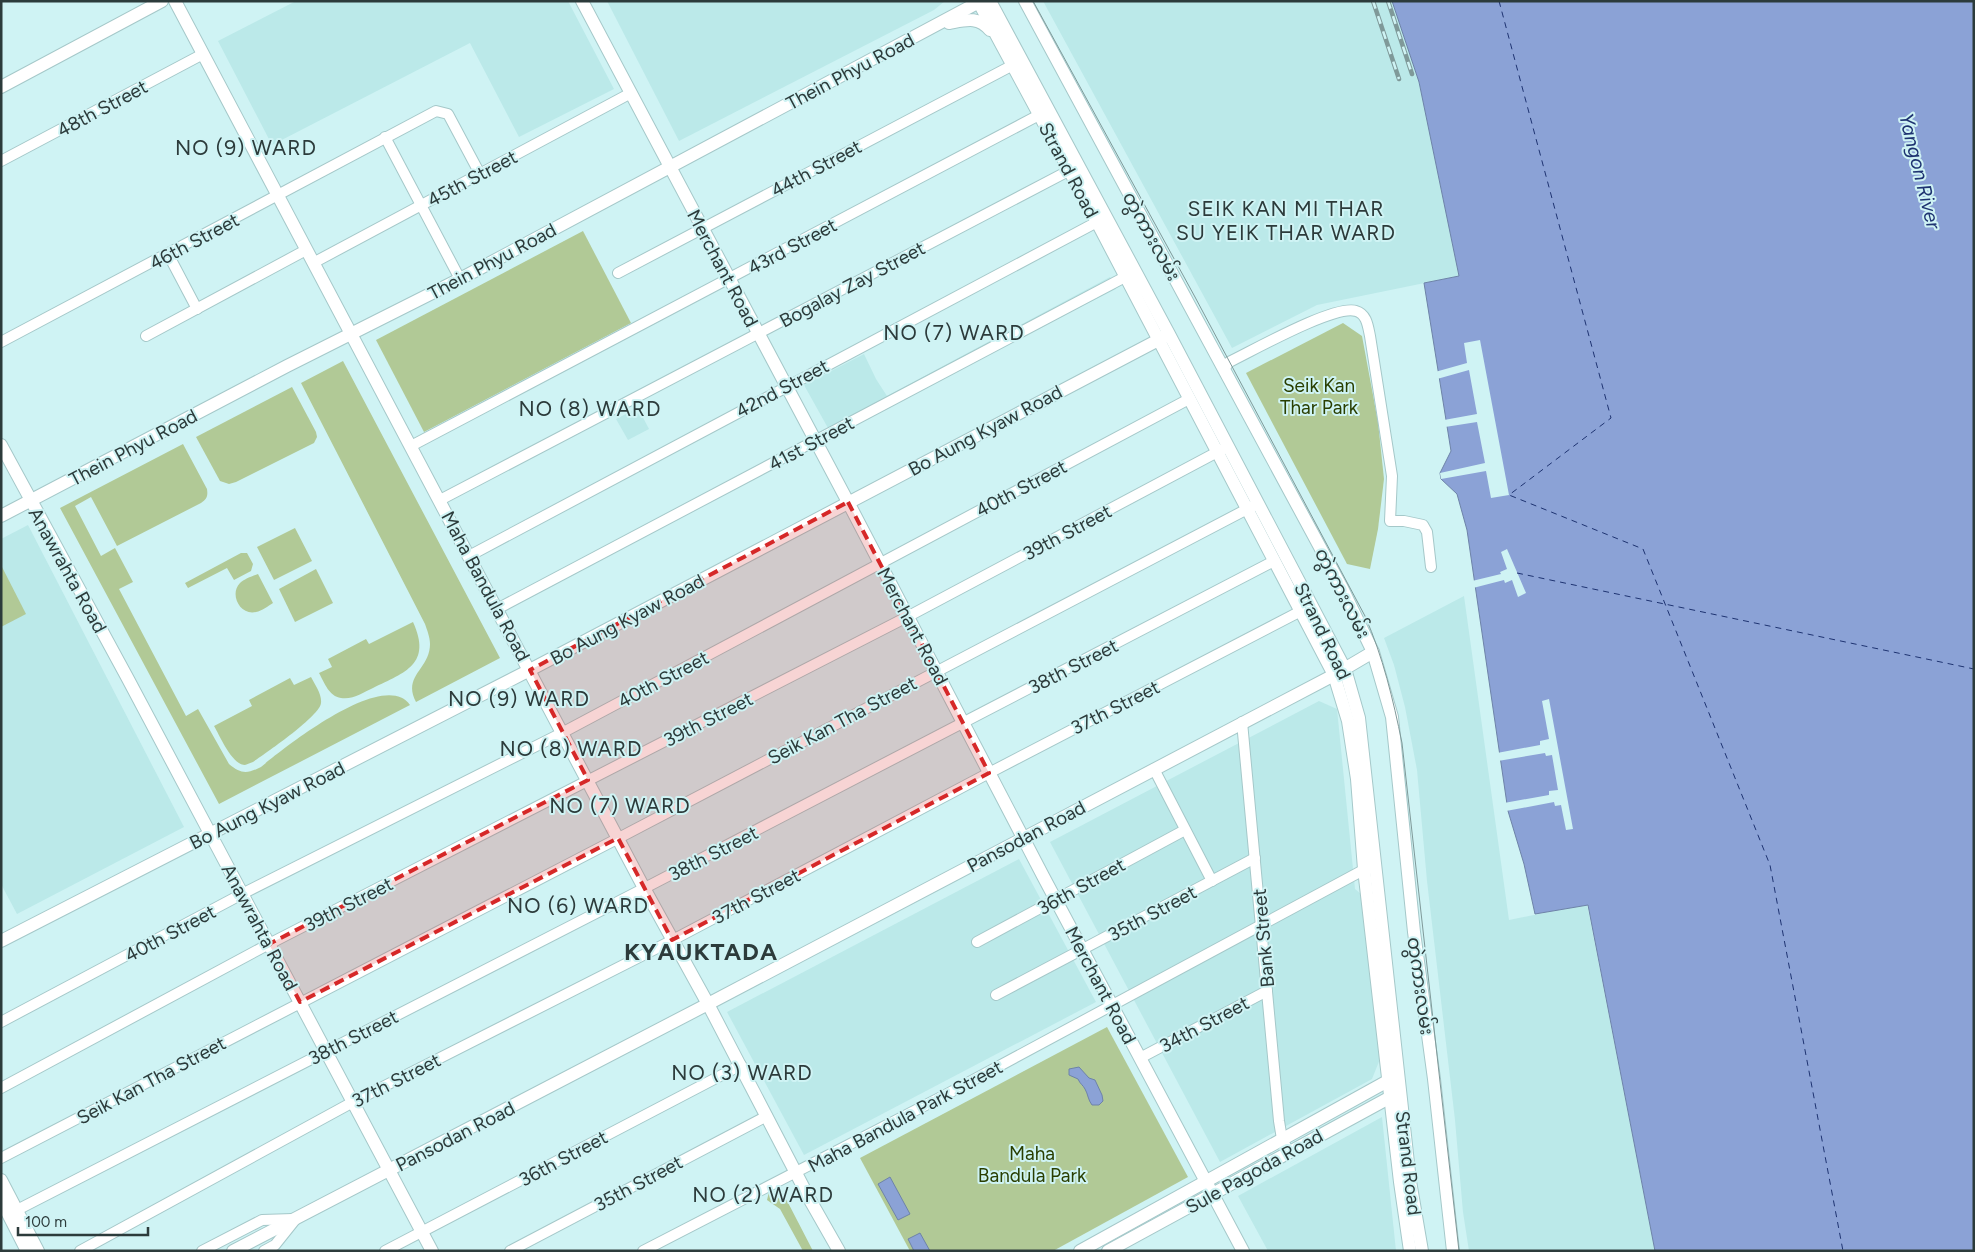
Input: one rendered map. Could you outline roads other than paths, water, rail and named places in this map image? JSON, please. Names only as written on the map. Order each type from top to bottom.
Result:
[{"type":"main road","points":[[1,87],[162,1]]},
{"type":"main road","name":"Maha Bandula Road","points":[[175,1],[303,252],[313,263],[530,670],[560,734],[642,890],[670,942],[708,1004],[764,1118],[839,1251]]},
{"type":"main road","name":"Merchant Road","points":[[582,1],[848,502],[1082,950],[1243,1251]]},
{"type":"main road","points":[[937,26],[963,1]]},
{"type":"main road","name":"တွဲကားလမ်း","points":[[1025,1],[1342,588],[1373,652],[1392,716],[1414,932],[1434,1079],[1453,1251]]},
{"type":"main road","name":"Thein Phyu Road","points":[[1,516],[460,279],[982,2]]},
{"type":"main road","name":"Strand Road","points":[[982,2],[1006,53],[1040,115],[1074,168],[1097,222],[1149,322],[1164,336],[1167,357],[1189,399],[1223,449]]},
{"type":"main road","name":"Strand Road","points":[[982,2],[1164,336],[1339,672],[1348,721],[1362,778],[1369,867],[1415,1248]]},
{"type":"main road","points":[[937,26],[970,19],[980,20],[988,27],[1006,53]]},
{"type":"main road","points":[[1143,346],[1150,336],[1149,322]]},
{"type":"main road","name":"Bo Aung Kyaw Road","points":[[1,941],[530,670],[1164,336]]},
{"type":"main road","points":[[1143,346],[1155,346],[1167,357]]},
{"type":"main road","name":"Anawrahta Road","points":[[1,445],[432,1251]]},
{"type":"main road","name":"Strand Road","points":[[1252,506],[1274,561],[1301,611],[1339,672]]},
{"type":"main road","name":"Pansodan Road","points":[[233,1251],[708,1004],[1339,672],[1373,652]]},
{"type":"main road","name":"Sule Pagoda Road","points":[[1080,1251],[1394,1078]]},
{"type":"main road","name":"Sule Pagoda Road","points":[[1108,1251],[1396,1094]]},
{"type":"main road","points":[[1,1180],[38,1251]]},
{"type":"main road","points":[[1,1200],[27,1251]]},
{"type":"street","name":"48th Street","points":[[1,161],[203,54]]},
{"type":"street","name":"44th Street","points":[[618,273],[1013,65]]},
{"type":"street","name":"45th Street","points":[[313,263],[631,93]]},
{"type":"street","name":"46th Street","points":[[1,342],[436,111],[448,114],[480,174]]},
{"type":"street","name":"43rd Street","points":[[411,446],[1040,115]]},
{"type":"street","points":[[384,137],[460,279]]},
{"type":"street","name":"Bogalay Zay Street","points":[[440,500],[1074,168]]},
{"type":"street","name":"42nd Street","points":[[469,556],[1097,222]]},
{"type":"street","points":[[146,336],[303,252]]},
{"type":"street","points":[[168,254],[197,309]]},
{"type":"street","name":"41st Street","points":[[497,609],[1125,277]]},
{"type":"street","points":[[1224,369],[1229,362],[1323,316],[1343,310],[1354,310],[1362,314],[1367,322],[1370,336],[1392,476],[1390,521],[1404,521],[1423,525],[1427,532],[1431,567]]},
{"type":"street","name":"40th Street","points":[[1,1022],[242,894],[560,734],[1189,399]]},
{"type":"street","name":"39th Street","points":[[1,1088],[269,944],[908,616],[1223,449]]},
{"type":"street","name":"Seik Kan Tha Street","points":[[1,1158],[1252,506]]},
{"type":"street","name":"38th Street","points":[[17,1210],[326,1050],[642,890],[1274,561]]},
{"type":"street","name":"37th Street","points":[[80,1251],[353,1102],[670,942],[989,772],[1301,611]]},
{"type":"street","name":"Bank Street","points":[[1242,722],[1282,1139],[1289,1152]]},
{"type":"street","points":[[1154,769],[1212,880]]},
{"type":"street","name":"36th Street","points":[[976,942],[1185,830]]},
{"type":"street","name":"35th Street","points":[[996,996],[1255,858]]},
{"type":"street","name":"Maha Bandula Park Street","points":[[644,1250],[796,1173],[1112,1006],[1369,867]]},
{"type":"street","name":"34th Street","points":[[1140,1058],[1268,991]]},
{"type":"street","name":"36th Street","points":[[385,1251],[738,1067]]},
{"type":"street","name":"35th Street","points":[[510,1251],[764,1118]]},
{"type":"street","points":[[202,1251],[262,1220],[296,1219]]},
{"type":"street","points":[[264,1251],[275,1245],[296,1219]]},
{"type":"water","name":"Yangon River","points":[[1392,1],[1974,1],[1974,1251],[1655,1251],[1588,905],[1535,914],[1524,864],[1508,811],[1467,530],[1457,494],[1441,479],[1440,473],[1451,451],[1424,283],[1459,276],[1419,82]]},
{"type":"water","points":[[1079,1067],[1089,1078],[1095,1080],[1103,1101],[1099,1105],[1092,1105],[1078,1079],[1069,1075],[1069,1069]]},
{"type":"water","points":[[890,1177],[910,1214],[898,1220],[878,1184]]},
{"type":"water","points":[[920,1233],[930,1251],[914,1251],[908,1239]]},
{"type":"tram line","points":[[1033,1],[1195,297],[1365,616],[1377,647],[1391,694],[1402,743],[1459,1251]]},
{"type":"railway","points":[[1373,1],[1399,79]]},
{"type":"railway","points":[[1388,1],[1412,74]]},
{"type":"district","name":"NO (9) WARD","points":[[246,148]]},
{"type":"district","name":"SEIK KAN MI THAR SU YEIK THAR WARD","points":[[1286,221]]},
{"type":"district","name":"NO (7) WARD","points":[[954,333]]},
{"type":"district","name":"NO (8) WARD","points":[[590,409]]},
{"type":"district","name":"NO (9) WARD","points":[[519,699]]},
{"type":"district","name":"NO (8) WARD","points":[[571,749]]},
{"type":"district","name":"NO (7) WARD","points":[[620,806]]},
{"type":"district","name":"NO (6) WARD","points":[[578,906]]},
{"type":"district","name":"KYAUKTADA","points":[[701,952]]},
{"type":"district","name":"NO (3) WARD","points":[[742,1073]]},
{"type":"district","name":"NO (2) WARD","points":[[763,1195]]},
{"type":"park label","name":"Seik Kan Thar Park","points":[[1319,396]]},
{"type":"park label","name":"Maha Bandula Park","points":[[1032,1164]]}]
